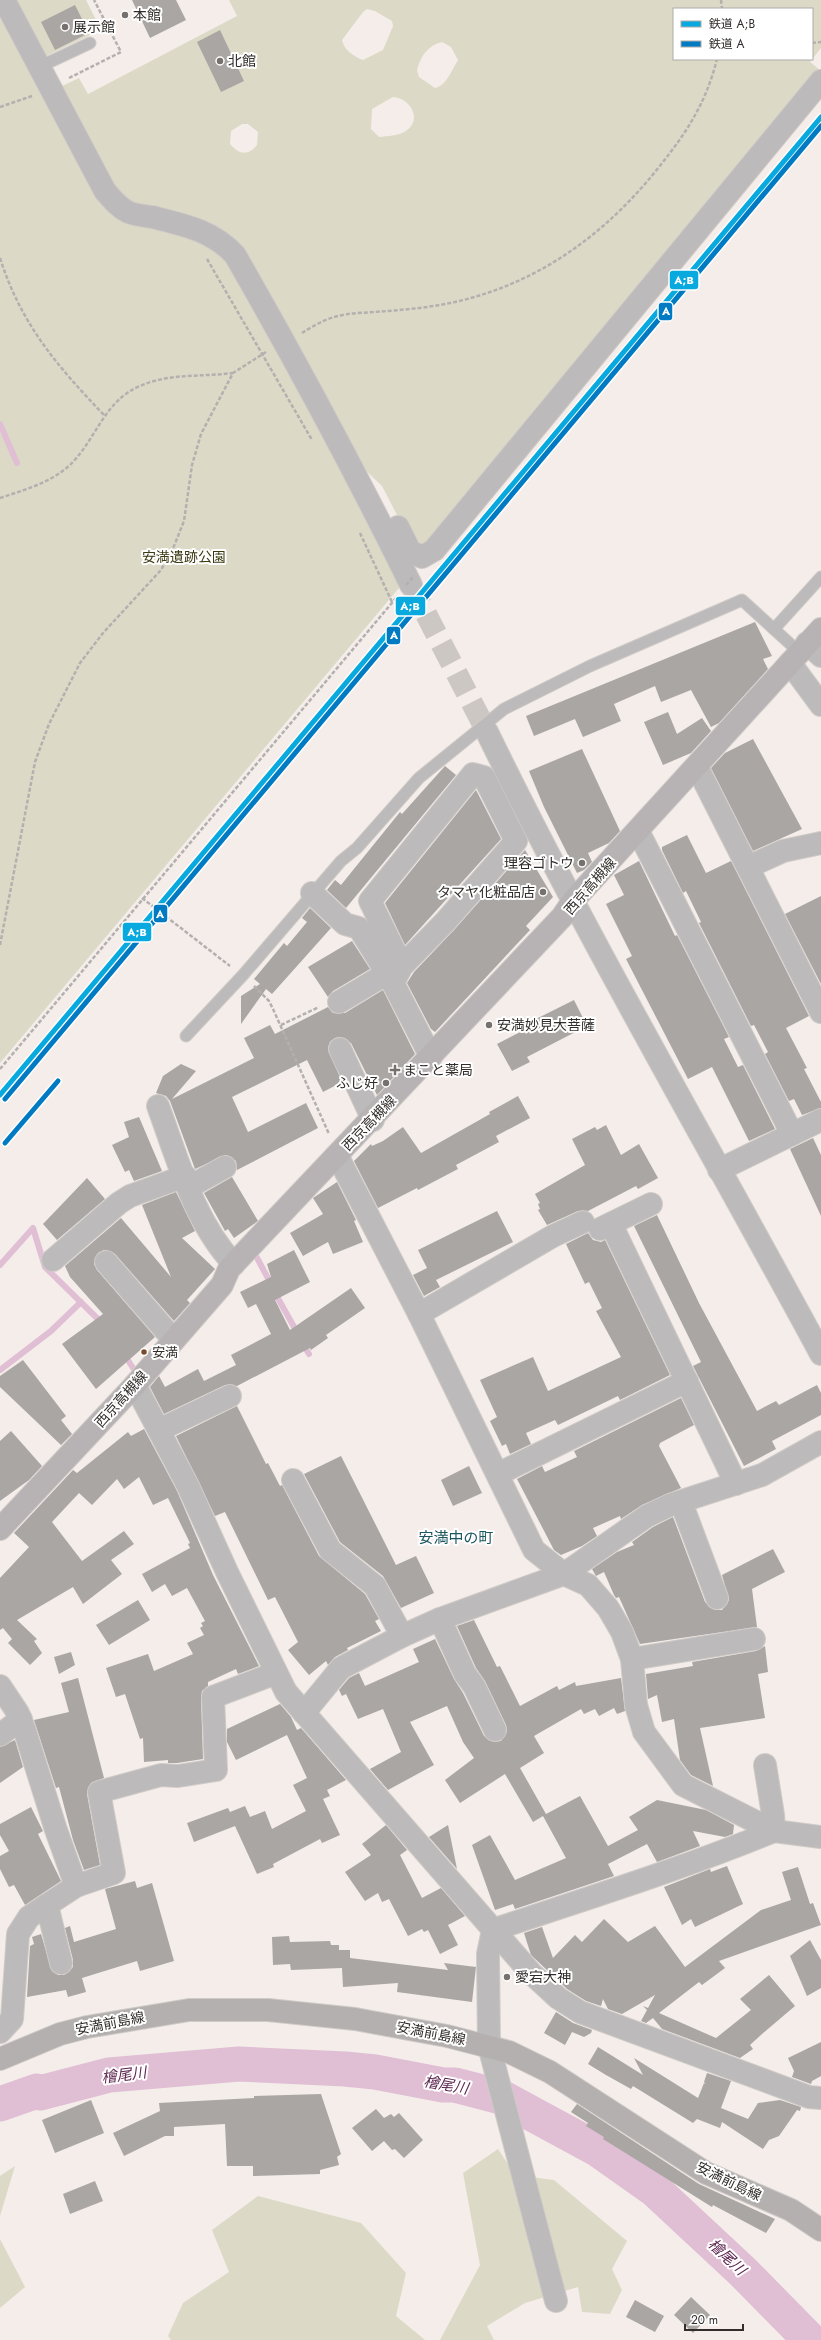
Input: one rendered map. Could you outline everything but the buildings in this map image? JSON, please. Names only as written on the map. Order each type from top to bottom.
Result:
[{"type":"main road","name":"西京高槻線","points":[[0,1529],[135,1385],[173,1339],[222,1286],[229,1269],[373,1120],[488,994],[562,918],[573,902],[808,649]]},
{"type":"main road","name":"安満前島線","points":[[0,2059],[60,2034],[87,2026],[138,2017],[209,2009],[268,2010],[355,2018],[491,2055],[509,2052],[550,2072],[706,2173],[791,2210],[821,2230]]},
{"type":"street","points":[[4,0],[105,191],[114,202],[128,212],[189,226],[209,234],[225,245],[234,255],[285,342],[359,479],[406,587]]},
{"type":"street","points":[[359,479],[370,484],[384,498],[410,551],[422,557],[434,550],[821,81]]},
{"type":"street","points":[[808,649],[821,705]]},
{"type":"street","points":[[486,732],[573,902],[821,1354]]},
{"type":"street","points":[[697,767],[821,1012]]},
{"type":"street","points":[[339,1002],[394,975],[445,922],[516,841],[484,777],[473,774],[370,901],[394,975],[431,1057]]},
{"type":"street","points":[[638,831],[792,1134]]},
{"type":"street","points":[[748,867],[783,851],[821,843]]},
{"type":"street","points":[[312,893],[345,924],[359,928],[394,975]]},
{"type":"street","points":[[340,1049],[373,1120]]},
{"type":"street","points":[[169,1116],[195,1206],[220,1250],[234,1264]]},
{"type":"street","points":[[719,1170],[792,1134],[819,1125]]},
{"type":"street","points":[[340,1161],[419,1314],[534,1550],[564,1574],[588,1585],[608,1608],[622,1632],[632,1659],[636,1705],[644,1732],[683,1785],[774,1831],[821,1837]]},
{"type":"street","points":[[53,1260],[119,1203],[130,1196],[187,1181],[225,1167]]},
{"type":"street","points":[[419,1314],[553,1236],[598,1225],[651,1204]]},
{"type":"street","points":[[598,1225],[687,1381],[736,1484]]},
{"type":"street","points":[[106,1262],[173,1339]]},
{"type":"street","points":[[498,1474],[687,1381]]},
{"type":"street","points":[[135,1385],[188,1486],[227,1572],[286,1692],[344,1756],[531,1973],[558,1998],[580,2012],[809,2097],[821,2098]]},
{"type":"street","points":[[159,1430],[230,1396]]},
{"type":"street","points":[[304,1713],[341,1668],[402,1636],[440,1619],[564,1574],[647,1516],[682,1502],[762,1475],[821,1442]]},
{"type":"street","points":[[293,1480],[330,1550],[375,1586],[402,1636]]},
{"type":"street","points":[[682,1502],[718,1598]]},
{"type":"street","points":[[440,1619],[465,1674],[474,1686],[496,1730]]},
{"type":"street","points":[[632,1659],[754,1639]]},
{"type":"street","points":[[0,2032],[12,2019],[18,1934],[29,1917],[76,1886],[114,1873],[99,1792],[161,1775],[178,1776],[216,1770],[213,1697],[276,1673]]},
{"type":"street","points":[[0,1686],[21,1719],[56,1830],[76,1886]]},
{"type":"street","points":[[0,1735],[21,1719]]},
{"type":"street","points":[[765,1765],[774,1831]]},
{"type":"street","points":[[493,1930],[613,1891],[725,1851],[774,1831]]},
{"type":"street","points":[[47,1905],[61,1963]]},
{"type":"street","points":[[493,1930],[488,1954],[491,2055],[556,2301]]},
{"type":"lane","points":[[39,67],[90,43]]},
{"type":"lane","points":[[774,629],[821,577]]},
{"type":"lane","points":[[186,1036],[243,975],[341,861],[357,848],[390,814],[419,778],[504,709],[590,666],[742,600],[774,629],[808,649]]},
{"type":"path","points":[[0,945],[35,762],[49,724],[80,663],[103,633],[161,570],[174,546],[184,521],[192,465],[201,434],[233,373],[262,354],[338,316],[422,308],[456,302],[494,291],[534,273],[581,245],[618,214],[670,154],[695,118],[710,85],[716,60]]},
{"type":"path","points":[[29,90],[36,103]]},
{"type":"path","points":[[205,257],[315,446]]},
{"type":"path","points":[[0,258],[30,326],[74,383],[104,416]]},
{"type":"path","points":[[0,498],[41,484],[64,470],[80,454],[104,416],[119,399],[147,383],[162,378],[233,373]]},
{"type":"path","points":[[359,532],[392,602]]},
{"type":"path","points":[[0,1069],[142,898],[406,587]]},
{"type":"path","points":[[142,898],[243,975],[269,1001],[332,1140]]},
{"type":"path","points":[[281,1025],[325,1004],[339,1002]]},
{"type":"green space","points":[[12,0],[86,0],[101,30],[46,56]]},
{"type":"green space","points":[[229,0],[821,0],[821,48],[813,58],[813,8],[673,8],[673,60],[812,60],[810,62],[821,71],[427,547],[411,542],[382,486],[363,468],[246,257],[138,206],[116,192],[58,88],[79,78],[88,94],[237,16]],"holes":[[[367,9],[375,11],[392,21],[393,26],[383,50],[363,60],[350,52],[345,47],[342,40],[363,12]],[[442,42],[451,47],[458,60],[446,81],[439,87],[435,88],[419,77],[417,70],[420,60],[425,52],[432,46]],[[393,97],[399,98],[409,105],[414,115],[414,121],[403,133],[393,136],[379,137],[371,129],[372,109]],[[242,124],[248,124],[258,132],[257,145],[251,151],[244,153],[240,152],[233,148],[230,144],[231,131]]]},
{"type":"green space","name":"安満遺跡公園","points":[[0,8],[95,188],[187,233],[227,258],[404,582],[0,1063]]},
{"type":"green space","points":[[498,2149],[515,2175],[554,2180],[627,2241],[612,2269],[622,2290],[610,2314],[582,2312],[578,2287],[525,2303],[487,2326],[494,2340],[440,2340],[480,2265],[463,2173]]},
{"type":"green space","points":[[15,2166],[0,2216],[0,2176]]},
{"type":"green space","points":[[258,2196],[361,2223],[406,2273],[396,2316],[425,2340],[171,2340],[168,2336],[183,2303],[229,2272],[212,2230]]},
{"type":"green space","points":[[0,2239],[25,2287],[0,2308]]},
{"type":"waterway","points":[[0,424],[17,463]]},
{"type":"waterway","points":[[0,1265],[33,1228],[45,1267],[103,1324]]},
{"type":"waterway","points":[[256,1256],[271,1284]]},
{"type":"waterway","points":[[275,1293],[298,1334]]},
{"type":"waterway","points":[[0,1370],[51,1331],[81,1302]]},
{"type":"waterway","points":[[303,1344],[309,1354]]},
{"type":"waterway","points":[[124,1354],[133,1368]]},
{"type":"waterway","name":"檜尾川","points":[[0,2104],[37,2091],[40,2093],[109,2075],[239,2064],[345,2069],[375,2072],[443,2085],[455,2085],[501,2097],[597,2149],[655,2190],[743,2272],[810,2340]]},
{"type":"tunnel","points":[[411,585],[487,732]]},
{"type":"rail line","name":"A;B","points":[[0,1095],[821,117]]},
{"type":"rail line","name":"A","points":[[5,1099],[821,126]]},
{"type":"rail line","name":"A","points":[[5,1143],[58,1081]]},
{"type":"place","name":"本館","points":[[125,15]]},
{"type":"place","name":"展示館","points":[[65,27]]},
{"type":"place","name":"北館","points":[[220,61]]},
{"type":"place","name":"理容ゴトウ","points":[[582,863]]},
{"type":"place","name":"タマヤ化粧品店","points":[[543,892]]},
{"type":"place","name":"安満妙見大菩薩","points":[[489,1025]]},
{"type":"place","name":"まこと薬局","points":[[395,1070]]},
{"type":"place","name":"ふじ好","points":[[386,1083]]},
{"type":"place","name":"安満","points":[[144,1352]]},
{"type":"place","name":"愛宕大神","points":[[507,1977]]},
{"type":"district","name":"安満中の町","points":[[456,1538]]}]
